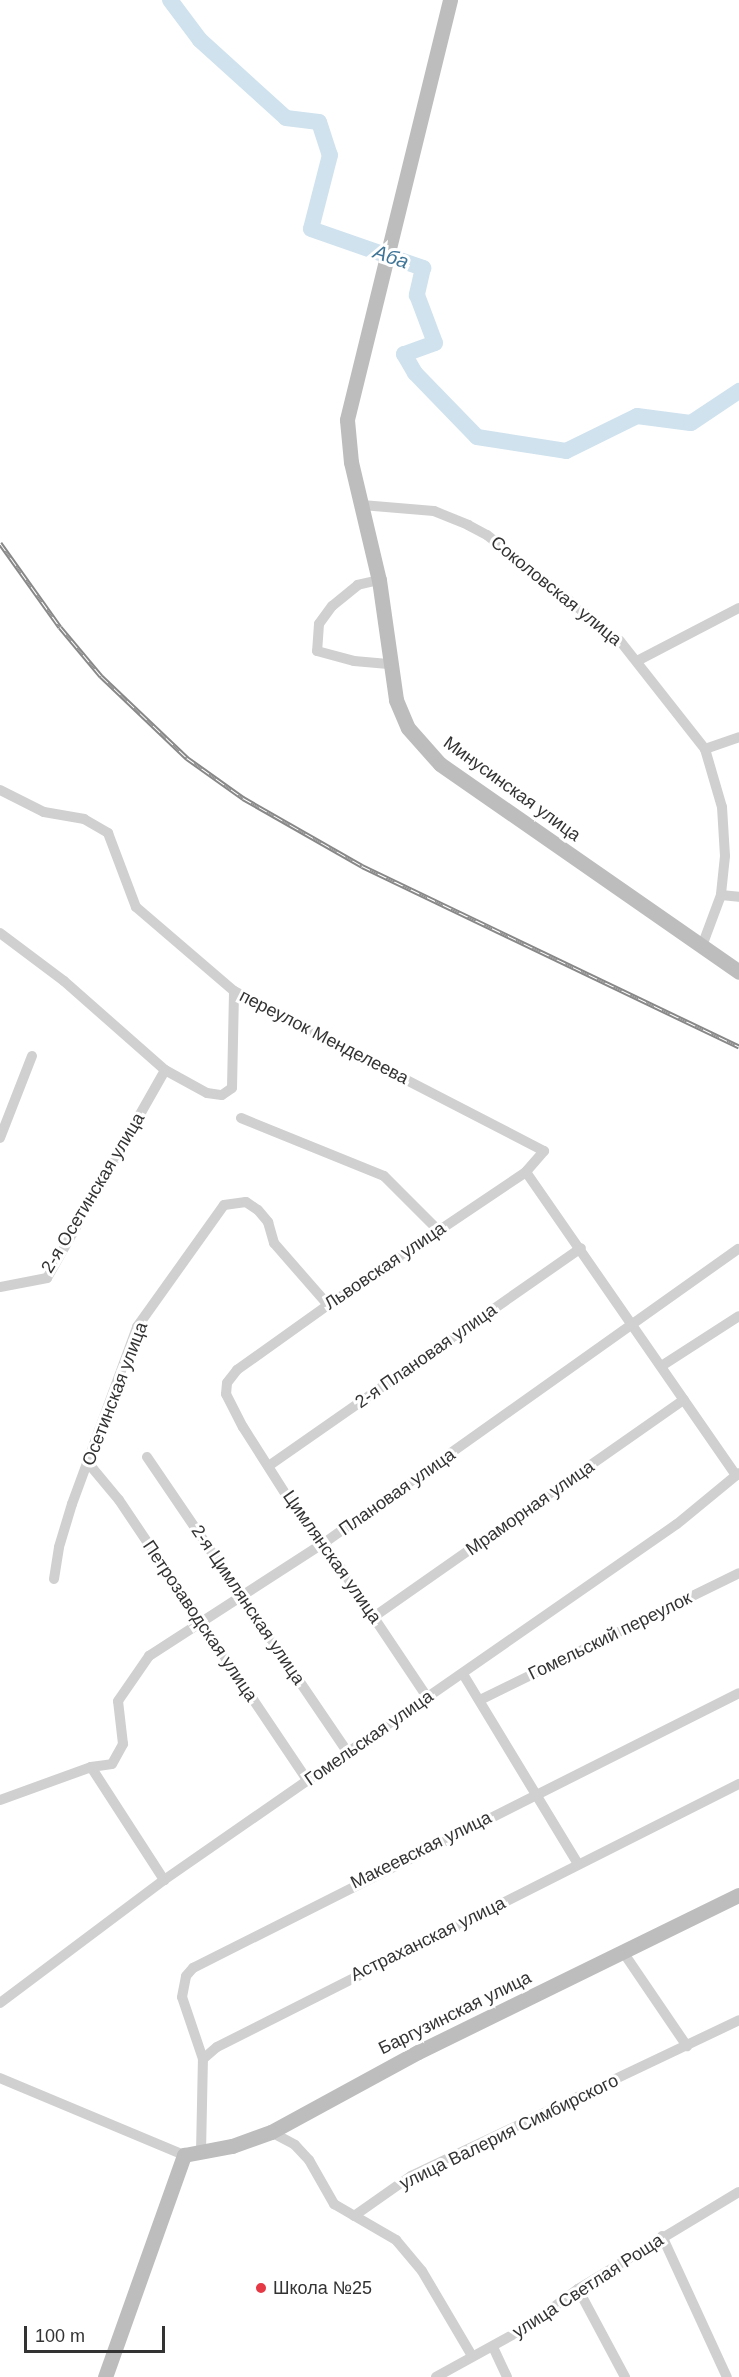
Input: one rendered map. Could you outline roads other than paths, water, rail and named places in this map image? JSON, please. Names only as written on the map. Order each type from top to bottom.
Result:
[{"type":"main road","name":"Минусинская улица","points":[[450,0],[347,420],[351,462],[379,580],[396,700],[408,728],[434,758],[739,972]]},
{"type":"main road","name":"Баргузинская улица","points":[[184,2155],[271,2132],[408,2056],[739,1895]]},
{"type":"main road","points":[[105,2377],[184,2155]]},
{"type":"street","name":"Соколовская улица","points":[[362,506],[434,511],[487,535],[609,631],[637,661],[705,749],[723,813],[721,895],[702,946]]},
{"type":"street","points":[[379,580],[358,585],[332,606],[319,624],[317,651],[354,661],[391,664]]},
{"type":"street","points":[[637,661],[739,608]]},
{"type":"street","points":[[705,749],[739,737]]},
{"type":"street","name":"переулок Менделеева","points":[[0,790],[44,812],[84,819],[108,833],[136,908],[234,991],[544,1151]]},
{"type":"street","points":[[721,895],[739,897]]},
{"type":"street","points":[[0,933],[64,981],[165,1070],[207,1093],[222,1095],[232,1088],[234,991]]},
{"type":"street","points":[[0,1138],[32,1056]]},
{"type":"street","name":"2-я Осетинская улица","points":[[0,1287],[47,1278],[165,1070]]},
{"type":"street","points":[[241,1118],[384,1176],[438,1230]]},
{"type":"street","name":"Львовская улица","points":[[227,1383],[237,1370],[327,1305],[526,1172],[544,1151]]},
{"type":"street","points":[[526,1172],[738,1474]]},
{"type":"street","name":"Осетинская улица","points":[[54,1579],[59,1546],[137,1327],[224,1205],[246,1202],[258,1210],[268,1222],[274,1243],[327,1305]]},
{"type":"street","name":"2-я Плановая улица","points":[[270,1465],[581,1248]]},
{"type":"street","name":"Плановая улица","points":[[91,1767],[112,1764],[123,1744],[118,1701],[149,1656],[202,1625],[324,1543],[738,1249]]},
{"type":"street","points":[[663,1365],[739,1316]]},
{"type":"street","name":"Цимлянская улица","points":[[227,1383],[226,1394],[243,1427],[270,1465],[295,1509],[324,1543],[375,1616],[427,1697]]},
{"type":"street","name":"Мраморная улица","points":[[375,1616],[684,1400]]},
{"type":"street","name":"2-я Цимлянская улица","points":[[147,1457],[348,1753]]},
{"type":"street","name":"Петрозаводская улица","points":[[89,1464],[119,1500],[307,1780]]},
{"type":"street","name":"Гомельская улица","points":[[0,2003],[164,1880],[678,1524],[738,1474]]},
{"type":"street","name":"Гомельский переулок","points":[[482,1699],[739,1574]]},
{"type":"street","points":[[463,1674],[482,1699],[535,1794],[578,1864]]},
{"type":"street","name":"Макеевская улица","points":[[203,2059],[182,1996],[186,1976],[193,1968],[739,1693]]},
{"type":"street","points":[[0,1800],[91,1767],[164,1880]]},
{"type":"street","name":"Астраханская улица","points":[[203,2059],[217,2047],[309,1997],[739,1784]]},
{"type":"street","points":[[623,1952],[687,2046]]},
{"type":"street","name":"улица Валерия Симбирского","points":[[354,2216],[411,2176],[739,2020]]},
{"type":"street","points":[[201,2152],[203,2059]]},
{"type":"street","points":[[0,2078],[184,2155]]},
{"type":"street","points":[[271,2132],[295,2145],[309,2160],[334,2204],[396,2240],[422,2271],[472,2356]]},
{"type":"street","name":"улица Светлая Роща","points":[[436,2377],[472,2356],[494,2347],[578,2289],[662,2236],[739,2192]]},
{"type":"street","points":[[662,2236],[727,2377]]},
{"type":"street","points":[[578,2289],[625,2377]]},
{"type":"street","points":[[494,2347],[507,2377]]},
{"type":"waterway","name":"Аба","points":[[170,0],[200,40],[286,118],[319,122],[330,155],[311,229],[423,268],[417,295],[435,343],[404,354],[415,373],[477,437],[566,451],[637,416],[691,423],[739,391]]},
{"type":"railway","points":[[0,543],[60,627],[101,676],[187,758],[243,798],[362,866],[739,1047]]},
{"type":"place","name":"Школа №25","points":[[261,2288]]}]
